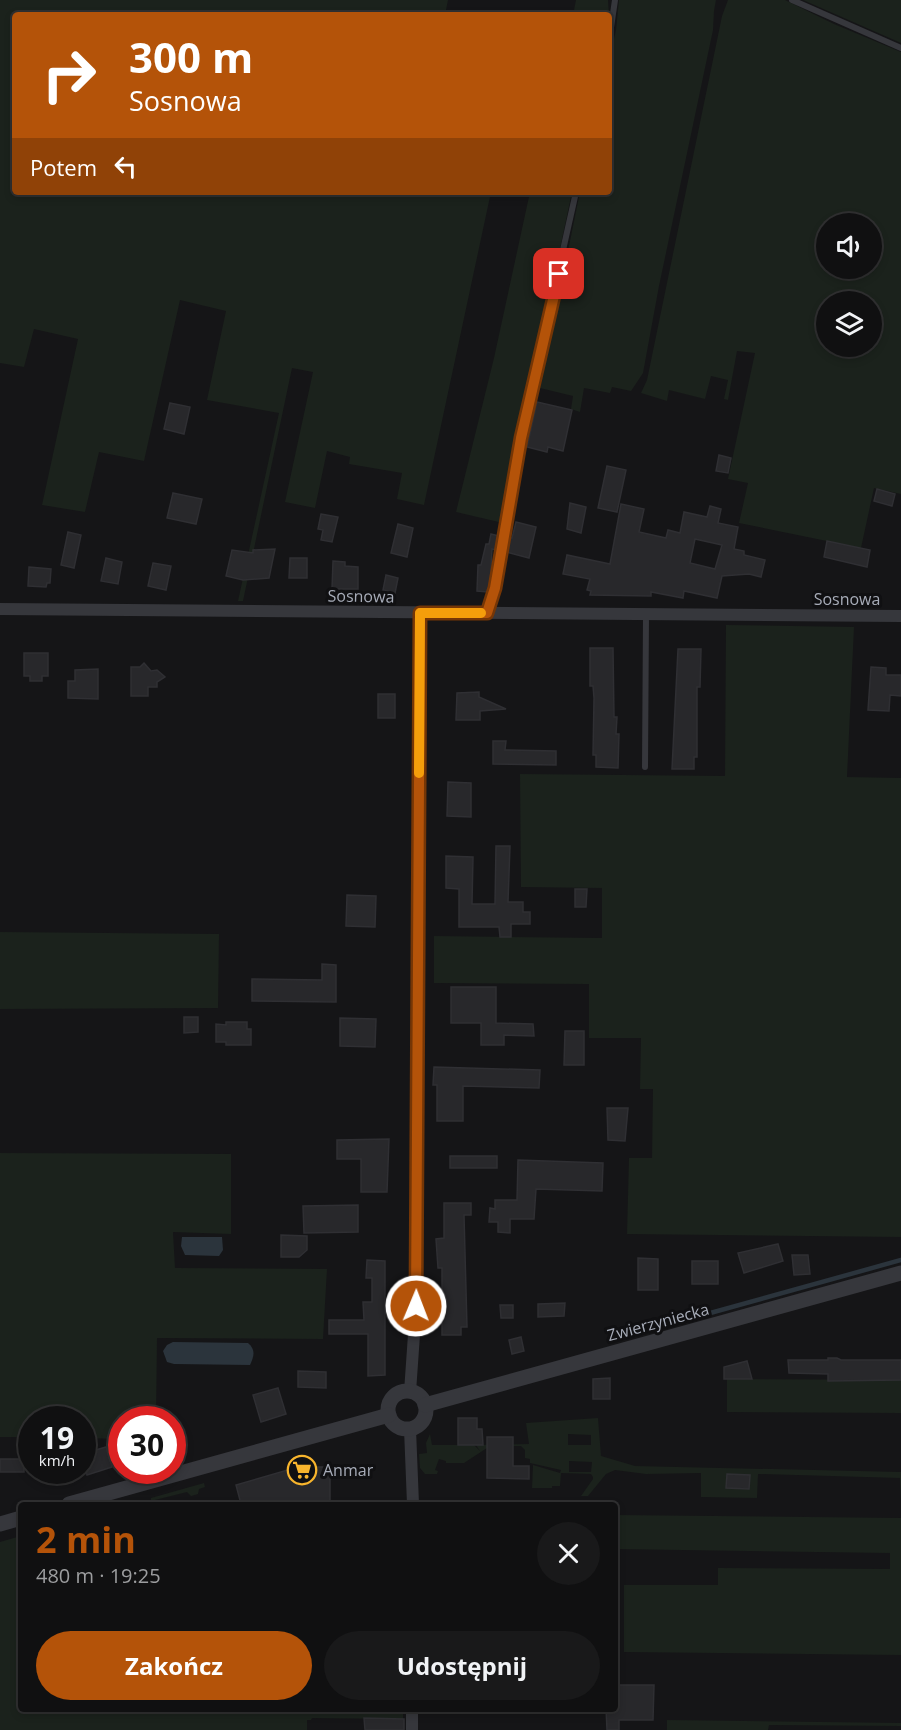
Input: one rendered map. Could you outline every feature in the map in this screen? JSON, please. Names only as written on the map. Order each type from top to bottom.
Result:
[{"type":"street","name":"Sosnowa","points":[[0,609],[901,616]]},
{"type":"street","points":[[410,1392],[414,1346],[417,1218],[420,613]]},
{"type":"street","name":"Zwierzyniecka","points":[[425,1405],[901,1273]]},
{"type":"street","points":[[402,1392],[418,1395],[425,1405],[423,1422],[410,1429],[395,1425],[389,1415],[390,1404],[402,1392]]},
{"type":"street","points":[[76,1502],[389,1415]]},
{"type":"street","points":[[410,1429],[413,1502]]},
{"type":"street","points":[[0,1524],[18,1519]]},
{"type":"street","points":[[412,1712],[412,1730]]},
{"type":"lane","points":[[612,20],[615,0]]},
{"type":"lane","points":[[792,0],[901,48]]},
{"type":"lane","points":[[487,613],[495,588],[521,438],[575,195]]},
{"type":"lane","points":[[645,767],[646,615]]},
{"type":"shaded area","points":[[0,0],[448,0],[446,12],[12,12],[12,195],[490,195],[424,505],[397,499],[402,473],[349,464],[350,457],[327,451],[315,508],[285,502],[313,372],[292,368],[243,601],[238,601],[279,413],[207,400],[226,311],[180,300],[144,461],[99,452],[85,512],[42,505],[78,339],[34,329],[24,367],[0,363]]},
{"type":"shaded area","points":[[576,0],[608,0],[609,12],[574,12]]},
{"type":"shaded area","points":[[619,0],[716,0],[713,30],[643,373],[631,391],[612,387],[610,393],[584,388],[580,412],[571,409],[573,396],[540,388],[579,195],[612,195],[612,47]]},
{"type":"shaded area","points":[[728,0],[785,0],[834,24],[901,52],[901,494],[874,488],[861,548],[739,523],[748,483],[728,479],[755,353],[737,351],[728,400],[724,399],[728,380],[711,376],[705,399],[669,390],[667,401],[641,393],[647,380],[722,16]]},
{"type":"shaded area","points":[[803,0],[901,0],[901,43]]},
{"type":"shaded area","points":[[529,195],[571,195],[542,333],[524,401],[503,523],[456,512],[494,358]]},
{"type":"shaded area","points":[[726,625],[854,627],[847,777],[901,778],[901,1237],[627,1234],[629,1158],[652,1158],[653,1089],[640,1089],[641,1038],[589,1038],[589,984],[434,983],[434,936],[602,938],[602,888],[521,887],[520,774],[725,776]]},
{"type":"shaded area","points":[[0,932],[219,934],[218,1008],[0,1009]]},
{"type":"shaded area","points":[[0,1153],[231,1154],[231,1234],[173,1232],[175,1268],[327,1269],[323,1339],[157,1338],[156,1406],[108,1406],[108,1439],[96,1438],[96,1406],[18,1406],[18,1437],[0,1437]]},
{"type":"shaded area","points":[[182,1237],[222,1237],[223,1250],[219,1256],[185,1255],[181,1246]]},
{"type":"shaded area","points":[[173,1342],[248,1343],[252,1348],[253,1356],[250,1365],[174,1364],[167,1362],[163,1351]]},
{"type":"shaded area","points":[[727,1379],[901,1380],[901,1413],[727,1412]]},
{"type":"shaded area","points":[[598,1418],[601,1456],[635,1466],[901,1472],[901,1500],[900,1478],[758,1474],[757,1498],[701,1497],[701,1473],[646,1474],[615,1470],[606,1474],[588,1496],[581,1496],[593,1479],[591,1474],[561,1473],[560,1486],[532,1488],[533,1465],[560,1473],[561,1470],[530,1463],[530,1459],[525,1458],[525,1450],[521,1446],[490,1446],[464,1463],[446,1463],[439,1459],[435,1470],[438,1471],[437,1474],[425,1474],[420,1468],[419,1454],[427,1453],[426,1443],[430,1434],[432,1445],[474,1445],[480,1451],[476,1445],[529,1444],[526,1423]],"holes":[[[568,1434],[591,1435],[591,1445],[568,1445]],[[569,1461],[592,1462],[591,1472],[569,1472]]]},
{"type":"shaded area","points":[[204,1483],[205,1487],[199,1489],[198,1494],[191,1496],[187,1492],[147,1502],[140,1502],[151,1500],[151,1498]]},
{"type":"shaded area","points":[[618,1515],[901,1518],[901,1655],[624,1652],[624,1585],[718,1585],[718,1568],[890,1569],[890,1553],[618,1549]]},
{"type":"shaded area","points":[[18,1537],[18,1712],[403,1712],[403,1730],[397,1719],[312,1718],[307,1720],[307,1730],[0,1730],[0,1542]]},
{"type":"shaded area","points":[[667,1720],[901,1723],[901,1726],[769,1725],[768,1730],[667,1730]]},
{"type":"building","points":[[537,402],[572,410],[563,451],[548,447],[547,452],[527,447]]},
{"type":"building","points":[[170,403],[190,407],[184,434],[164,429]]},
{"type":"building","points":[[719,455],[731,458],[728,473],[716,471]]},
{"type":"building","points":[[607,466],[626,470],[617,512],[598,508]]},
{"type":"building","points":[[877,489],[895,494],[892,506],[874,501]]},
{"type":"building","points":[[173,493],[202,499],[196,524],[167,518]]},
{"type":"building","points":[[570,503],[586,507],[581,533],[567,529]]},
{"type":"building","points":[[621,504],[644,509],[639,532],[666,538],[668,530],[680,533],[684,512],[707,517],[710,506],[721,509],[718,523],[738,527],[734,549],[744,551],[744,555],[765,560],[761,577],[749,574],[722,576],[717,598],[684,591],[683,598],[651,592],[651,596],[590,595],[591,591],[587,590],[590,579],[563,574],[567,555],[610,564]],"holes":[[[695,539],[722,545],[715,569],[690,563]]]},
{"type":"building","points":[[321,514],[338,517],[332,542],[321,540],[323,530],[318,529]]},
{"type":"building","points":[[516,522],[536,527],[529,558],[506,552]]},
{"type":"building","points":[[398,524],[413,528],[407,557],[391,553]]},
{"type":"building","points":[[68,532],[81,535],[74,568],[61,565]]},
{"type":"building","points":[[491,534],[499,536],[496,550],[492,549],[490,586],[488,592],[477,591],[478,565],[481,565]]},
{"type":"building","points":[[827,541],[870,550],[867,567],[824,557]]},
{"type":"building","points":[[275,549],[269,578],[243,580],[226,576],[232,550],[253,553],[253,550]]},
{"type":"building","points":[[106,558],[122,562],[118,584],[101,581]]},
{"type":"building","points":[[290,558],[307,558],[307,578],[289,578]]},
{"type":"building","points":[[333,561],[345,562],[345,566],[358,567],[358,589],[332,589]]},
{"type":"building","points":[[153,563],[171,566],[166,590],[148,586]]},
{"type":"building","points":[[29,567],[51,569],[50,583],[47,583],[46,587],[28,586]]},
{"type":"building","points":[[386,575],[398,578],[395,593],[383,590]]},
{"type":"building","points":[[590,648],[613,648],[614,717],[617,717],[616,734],[619,734],[618,768],[596,767],[596,755],[593,755],[594,698],[593,686],[590,686]]},
{"type":"building","points":[[678,649],[701,649],[700,687],[697,687],[697,757],[694,757],[694,769],[672,769]]},
{"type":"building","points":[[24,653],[48,653],[48,676],[42,676],[42,681],[30,681],[30,676],[24,676]]},
{"type":"building","points":[[144,663],[151,671],[157,670],[165,677],[157,682],[157,687],[148,687],[148,696],[131,696],[131,667],[140,667]]},
{"type":"building","points":[[871,667],[886,668],[886,675],[901,675],[901,696],[890,695],[889,711],[868,710]]},
{"type":"building","points":[[98,669],[98,699],[68,698],[68,681],[75,681],[75,670]]},
{"type":"building","points":[[479,692],[479,697],[506,709],[480,711],[480,720],[456,720],[457,693]]},
{"type":"building","points":[[378,694],[395,694],[395,718],[378,718]]},
{"type":"building","points":[[493,741],[506,741],[505,750],[556,751],[556,765],[493,764]]},
{"type":"building","points":[[448,782],[471,783],[471,817],[447,816]]},
{"type":"building","points":[[496,846],[510,846],[508,902],[523,902],[523,912],[530,912],[530,924],[511,924],[511,937],[500,937],[499,927],[459,927],[459,889],[446,888],[446,856],[473,857],[472,904],[495,904]]},
{"type":"building","points":[[575,889],[587,889],[586,907],[575,907]]},
{"type":"building","points":[[347,895],[376,896],[375,927],[346,926]]},
{"type":"building","points":[[322,964],[336,965],[336,1002],[252,1001],[252,979],[322,980]]},
{"type":"building","points":[[451,987],[496,987],[496,1023],[533,1024],[534,1036],[504,1035],[504,1045],[481,1045],[481,1023],[451,1023]]},
{"type":"building","points":[[184,1017],[198,1017],[198,1032],[184,1033]]},
{"type":"building","points":[[340,1018],[376,1019],[375,1047],[340,1046]]},
{"type":"building","points":[[226,1022],[247,1022],[247,1029],[251,1029],[251,1045],[226,1045],[226,1042],[216,1042],[216,1024],[226,1025]]},
{"type":"building","points":[[565,1031],[584,1031],[584,1065],[564,1065]]},
{"type":"building","points":[[434,1067],[540,1070],[539,1088],[463,1086],[463,1121],[437,1121],[437,1085],[433,1085]]},
{"type":"building","points":[[607,1108],[628,1108],[625,1141],[608,1140]]},
{"type":"building","points":[[389,1139],[387,1192],[361,1192],[361,1159],[337,1159],[337,1140]]},
{"type":"building","points":[[450,1156],[497,1156],[497,1168],[450,1168]]},
{"type":"building","points":[[518,1160],[603,1163],[602,1191],[536,1189],[534,1219],[510,1219],[510,1233],[498,1232],[498,1222],[489,1222],[490,1208],[495,1209],[495,1200],[517,1200]]},
{"type":"building","points":[[444,1203],[471,1203],[471,1215],[464,1215],[467,1327],[461,1327],[461,1335],[442,1335],[442,1268],[438,1268],[436,1239],[444,1238]]},
{"type":"building","points":[[358,1205],[358,1232],[304,1233],[303,1206]]},
{"type":"building","points":[[281,1235],[307,1236],[307,1250],[299,1257],[281,1257]]},
{"type":"building","points":[[778,1244],[783,1261],[744,1273],[738,1253]]},
{"type":"building","points":[[792,1255],[808,1255],[810,1274],[794,1275]]},
{"type":"building","points":[[638,1258],[658,1259],[658,1290],[638,1290]]},
{"type":"building","points":[[367,1260],[385,1261],[385,1375],[368,1376],[368,1334],[329,1334],[329,1320],[364,1320],[363,1302],[372,1302],[372,1278],[366,1278]]},
{"type":"building","points":[[692,1261],[718,1261],[718,1284],[692,1284]]},
{"type":"building","points":[[565,1303],[564,1316],[538,1317],[538,1304]]},
{"type":"building","points":[[500,1305],[513,1305],[513,1318],[501,1318]]},
{"type":"building","points":[[521,1337],[524,1351],[512,1354],[509,1340]]},
{"type":"building","points":[[828,1358],[901,1360],[901,1380],[828,1381],[828,1374],[789,1373],[788,1360],[828,1360]]},
{"type":"building","points":[[747,1361],[752,1379],[724,1379],[724,1367]]},
{"type":"building","points":[[298,1371],[326,1372],[326,1388],[298,1387]]},
{"type":"building","points":[[610,1378],[610,1399],[593,1399],[593,1379]]},
{"type":"building","points":[[278,1388],[286,1414],[261,1422],[253,1395]]},
{"type":"building","points":[[458,1418],[477,1418],[477,1429],[482,1429],[483,1445],[458,1445]]},
{"type":"building","points":[[487,1437],[513,1437],[513,1466],[529,1466],[529,1479],[487,1478]]},
{"type":"building","points":[[106,1447],[108,1468],[96,1472],[96,1450]]},
{"type":"building","points":[[0,1459],[18,1459],[18,1472],[0,1472]]},
{"type":"building","points":[[298,1467],[330,1467],[330,1502],[240,1502],[236,1485]]},
{"type":"building","points":[[727,1474],[750,1475],[749,1489],[726,1488]]},
{"type":"building","points":[[618,1685],[654,1685],[653,1720],[619,1720],[619,1730],[607,1730],[606,1712],[618,1712]]},
{"type":"building","points":[[364,1718],[404,1719],[404,1730],[365,1730]]},
{"type":"waterway","points":[[685,1320],[901,1260]]},
{"type":"slow traffic","points":[[419,773],[420,613],[481,613]]},
{"type":"place","name":"Anmar","points":[[302,1470]]},
{"type":"route","points":[[416,1306],[420,613],[487,613],[492,602],[521,438],[559,274]]}]
